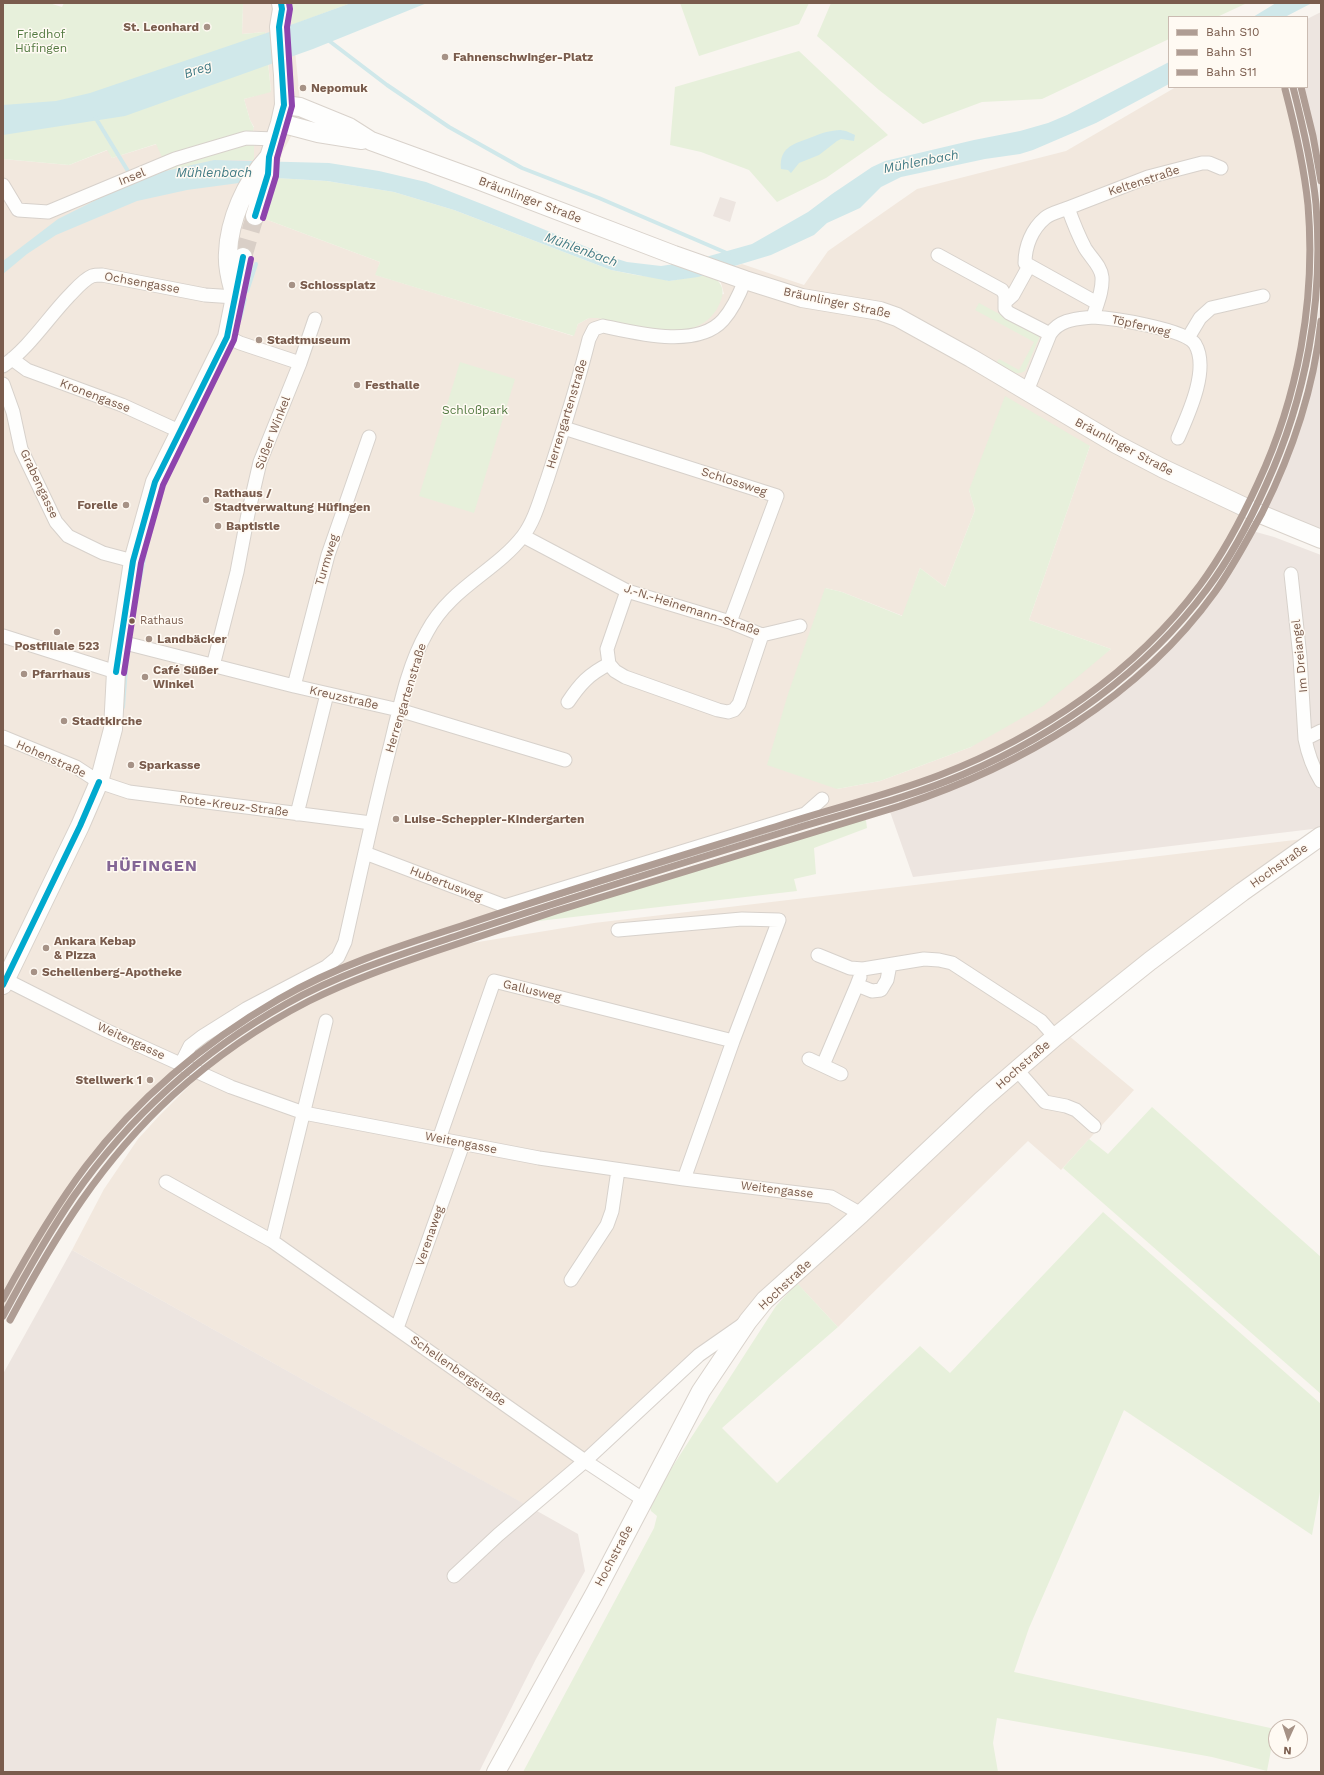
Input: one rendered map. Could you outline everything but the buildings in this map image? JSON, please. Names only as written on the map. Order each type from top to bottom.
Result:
[{"type":"main road","points":[[270,3],[270,10],[279,27]]},
{"type":"main road","points":[[255,216],[253,195],[258,169],[274,143],[284,105],[284,81],[279,27],[282,9],[281,3]]},
{"type":"main road","name":"Bräunlinger Straße","points":[[284,105],[300,107],[314,112],[349,128],[371,142]]},
{"type":"main road","name":"Bräunlinger Straße","points":[[274,143],[350,139],[371,142],[485,182],[674,255],[745,280],[802,298],[880,311],[897,317],[1027,391],[1116,444],[1162,468],[1253,511],[1321,539]]},
{"type":"main road","points":[[235,297],[229,272],[228,254],[235,217],[253,195]]},
{"type":"main road","points":[[4,982],[80,826],[99,782],[113,729],[116,672],[133,561],[155,482],[227,337],[243,257]]},
{"type":"main road","name":"Hochstraße","points":[[496,1772],[644,1500],[701,1391],[748,1321],[766,1300],[861,1214],[954,1125],[1056,1037],[1211,915],[1321,836]]},
{"type":"street","name":"Insel","points":[[3,186],[18,210],[48,212],[175,159],[246,138],[274,143]]},
{"type":"street","name":"Keltenstraße","points":[[1029,266],[1025,262],[1028,244],[1034,230],[1046,217],[1148,177],[1202,163],[1208,163],[1221,168]]},
{"type":"street","points":[[1068,208],[1076,231],[1102,276],[1102,286],[1093,317]]},
{"type":"street","points":[[938,255],[1002,290],[1005,295],[1005,309],[1009,313],[1050,334],[1027,391]]},
{"type":"street","points":[[1005,302],[1013,295],[1029,266],[1097,303]]},
{"type":"street","name":"Ochsengasse","points":[[8,363],[79,286],[93,276],[102,275],[205,295],[235,297]]},
{"type":"street","name":"Herrengartenstraße","points":[[180,1064],[190,1046],[203,1036],[246,1009],[326,967],[338,957],[345,942],[364,853],[399,710],[416,656],[426,632],[438,612],[461,590],[512,548],[523,536],[535,514],[564,428],[589,339],[594,329],[603,326],[660,337],[686,336],[709,331],[723,320],[745,280]]},
{"type":"street","points":[[1178,438],[1194,402],[1199,382],[1198,353],[1195,344],[1188,338],[1200,318],[1211,308],[1263,296]]},
{"type":"street","name":"Töpferweg","points":[[1050,334],[1055,327],[1064,322],[1093,317],[1128,320],[1153,326],[1188,338]]},
{"type":"street","name":"Süßer Winkel","points":[[213,666],[237,572],[260,462],[300,362],[315,319]]},
{"type":"street","points":[[227,337],[240,343],[300,362]]},
{"type":"street","name":"Kronengasse","points":[[8,363],[122,405],[179,431]]},
{"type":"street","name":"Grabengasse","points":[[3,384],[13,412],[21,449],[56,522],[68,536],[103,553],[133,561]]},
{"type":"street","name":"Schlossweg","points":[[564,428],[777,496],[730,622]]},
{"type":"street","name":"Turmweg","points":[[294,686],[328,555],[369,437]]},
{"type":"street","name":"J.-N.-Heinemann-Straße","points":[[523,536],[627,591],[730,622],[762,634],[800,626]]},
{"type":"street","name":"Im Dreiangel","points":[[1291,574],[1300,657],[1305,739],[1307,751],[1314,771],[1321,781]]},
{"type":"street","points":[[627,591],[607,649],[609,664],[615,671],[625,677],[718,710],[728,712],[734,710],[739,704],[762,634]]},
{"type":"street","points":[[3,636],[116,672]]},
{"type":"street","name":"Kreuzstraße","points":[[121,642],[294,686],[399,710],[565,760]]},
{"type":"street","points":[[568,702],[579,685],[594,672],[609,664]]},
{"type":"street","points":[[297,814],[327,694]]},
{"type":"street","points":[[1305,739],[1321,732]]},
{"type":"street","name":"Hohenstraße","points":[[3,737],[76,767],[99,782]]},
{"type":"street","name":"Rote-Kreuz-Straße","points":[[99,782],[129,792],[371,824]]},
{"type":"street","name":"Hubertusweg","points":[[364,853],[505,906],[805,814],[822,799]]},
{"type":"street","points":[[618,930],[742,919],[778,920],[684,1179]]},
{"type":"street","points":[[818,955],[850,968],[863,969],[924,959],[952,963],[1041,1021],[1056,1037]]},
{"type":"street","points":[[857,985],[872,992],[881,990],[887,980],[890,964]]},
{"type":"street","points":[[823,1065],[863,969]]},
{"type":"street","name":"Gallusweg","points":[[439,1139],[494,981],[733,1041]]},
{"type":"street","name":"Weitengasse","points":[[4,982],[232,1087],[304,1113],[539,1158],[684,1179],[831,1197],[861,1214]]},
{"type":"street","points":[[272,1241],[326,1021]]},
{"type":"street","points":[[809,1059],[841,1074]]},
{"type":"street","points":[[1017,1070],[1045,1102],[1066,1106],[1076,1110],[1094,1126]]},
{"type":"street","name":"Verenaweg","points":[[397,1328],[463,1144]]},
{"type":"street","points":[[571,1280],[607,1224],[612,1210],[618,1170]]},
{"type":"street","name":"Schellenbergstraße","points":[[166,1182],[272,1241],[585,1461],[644,1500]]},
{"type":"street","name":"Hochstraße","points":[[454,1576],[498,1535],[585,1461],[699,1355],[748,1321]]},
{"type":"shaded area","points":[[243,3],[290,3],[300,102],[295,129],[282,153],[277,181],[265,219],[380,262],[376,275],[573,336],[578,324],[589,318],[598,318],[724,294],[721,283],[718,279],[708,274],[742,264],[804,285],[828,251],[917,189],[1066,151],[1174,88],[1287,88],[1303,151],[1311,222],[1311,266],[1303,347],[1287,412],[1266,471],[1240,522],[1203,585],[1181,612],[1128,665],[1073,708],[1022,740],[953,772],[868,801],[396,950],[341,972],[260,1013],[212,1044],[159,1088],[111,1138],[71,1187],[74,1190],[30,1262],[3,1310],[3,159],[69,165],[108,150],[112,158],[157,144],[214,160],[253,160],[254,127],[250,120],[244,99],[271,91],[265,32],[242,34]],"holes":[[[1090,446],[1029,620],[1111,649],[971,747],[880,781],[837,789],[825,588],[842,592],[903,616],[920,568],[945,587],[975,510],[969,490]]]},
{"type":"shaded area","points":[[1321,12],[1321,208],[1314,151],[1299,88],[1308,88],[1308,18]]},
{"type":"shaded area","points":[[720,197],[736,202],[730,222],[713,216]]},
{"type":"shaded area","points":[[1321,297],[1321,530],[1262,505],[1278,475],[1300,415],[1309,381]]},
{"type":"shaded area","points":[[1249,530],[1274,537],[1321,555],[1321,828],[913,877],[888,806],[959,781],[991,766],[1049,737],[1081,717],[1111,695],[1167,644],[1213,591]]},
{"type":"shaded area","points":[[1320,837],[1068,1035],[1134,1090],[1061,1170],[1028,1141],[838,1327],[792,1278],[531,1508],[72,1250],[104,1189],[138,1139],[221,1054],[239,1039],[294,1006],[348,981],[400,961],[427,953],[472,943],[594,923]]},
{"type":"shaded area","points":[[72,1250],[578,1534],[585,1571],[536,1659],[479,1772],[3,1772],[3,1374]]},
{"type":"green space","name":"Friedhof Hüfingen","points":[[49,3],[62,7],[64,3],[243,3],[242,34],[265,32],[271,92],[244,99],[254,128],[254,160],[214,160],[168,170],[156,144],[112,158],[107,150],[69,165],[3,159],[3,4]]},
{"type":"green space","points":[[290,3],[351,3],[292,25]]},
{"type":"green space","points":[[680,3],[809,3],[799,24],[699,56]]},
{"type":"green space","points":[[831,3],[1245,3],[1219,16],[1168,16],[1168,39],[1042,99],[982,102],[923,124],[879,90],[817,36]]},
{"type":"green space","points":[[799,51],[888,135],[826,178],[777,202],[749,170],[701,152],[670,145],[675,87]]},
{"type":"green space","points":[[278,178],[327,181],[394,192],[454,210],[611,270],[669,281],[708,274],[718,281],[722,288],[723,291],[721,300],[712,315],[700,325],[684,330],[667,331],[649,329],[598,318],[589,318],[578,324],[574,336],[375,275],[380,262],[265,219]]},
{"type":"green space","points":[[979,303],[1040,336],[1025,371],[1021,373],[1014,373],[996,363],[999,359],[1019,370],[1034,342],[975,310]]},
{"type":"green space","name":"Schloßpark","points":[[460,362],[515,379],[474,513],[419,496]]},
{"type":"green space","points":[[1005,396],[1090,446],[1029,620],[1111,649],[1043,706],[971,747],[880,781],[837,789],[767,765],[788,694],[825,588],[842,592],[902,616],[920,568],[945,587],[975,510],[969,490]]},
{"type":"green space","points":[[865,813],[867,828],[814,848],[816,874],[794,879],[797,891],[513,924]]},
{"type":"green space","points":[[1152,1107],[1321,1257],[1321,1394],[1063,1168],[1089,1139],[1108,1154]]},
{"type":"green space","points":[[1103,1212],[1321,1404],[1321,1486],[1312,1535],[1124,1410],[1029,1628],[1014,1672],[1268,1727],[1268,1759],[1269,1759],[1267,1771],[1212,1757],[997,1718],[993,1743],[998,1772],[523,1772],[654,1528],[657,1516],[651,1511],[649,1503],[776,1306],[797,1283],[838,1327],[722,1428],[777,1483],[920,1346],[950,1373]]},
{"type":"water","name":"Breg","points":[[351,3],[427,3],[313,49],[125,116],[3,135],[3,105],[56,101],[90,93]]},
{"type":"water","points":[[1276,3],[1312,3],[1287,16],[1255,16]]},
{"type":"water","name":"Mühlenbach","points":[[1168,63],[1168,85],[1096,123],[1033,150],[1020,154],[985,159],[901,177],[881,187],[860,208],[827,223],[814,235],[771,255],[698,277],[669,281],[611,270],[454,210],[394,192],[327,181],[276,178],[187,190],[137,201],[56,235],[27,254],[3,274],[3,261],[58,219],[112,192],[161,172],[214,160],[329,163],[379,171],[426,182],[611,257],[627,262],[661,266],[688,262],[752,244],[808,212],[872,167],[885,161],[1020,131],[1048,123],[1067,115]]},
{"type":"water","points":[[840,130],[855,135],[854,141],[841,139],[837,141],[819,155],[799,163],[791,173],[788,170],[781,169],[781,162],[784,152],[792,145],[823,133]]},
{"type":"waterway","points":[[328,40],[387,85],[449,127],[522,168],[599,198],[729,254]]},
{"type":"waterway","points":[[95,117],[131,176]]},
{"type":"waterway","points":[[247,291],[256,264]]},
{"type":"waterway","points":[[240,319],[245,299]]},
{"type":"waterway","points":[[137,595],[146,548]]},
{"type":"waterway","points":[[123,707],[127,656]]},
{"type":"tunnel","points":[[243,257],[255,216]]},
{"type":"rail line","name":"S10","points":[[3,1316],[64,1210],[95,1167],[119,1139],[169,1088],[197,1065],[225,1043],[286,1004],[328,983],[417,949],[623,882],[920,791],[964,774],[999,758],[1066,720],[1128,673],[1157,647],[1183,619],[1207,589],[1240,538],[1260,498],[1280,452],[1302,383],[1314,312],[1318,240],[1316,204],[1310,160],[1293,88]]},
{"type":"rail line","name":"S1","points":[[1301,88],[1313,136],[1321,181]]},
{"type":"rail line","name":"S11","points":[[3,1299],[63,1198],[106,1141],[128,1117],[174,1073],[199,1053],[225,1034],[279,999],[323,976],[414,941],[581,887],[881,795],[940,775],[978,759],[1050,721],[1084,698],[1116,673],[1146,646],[1174,617],[1200,585],[1232,536],[1252,496],[1272,450],[1284,417],[1294,382],[1306,312],[1310,241],[1308,205],[1302,161],[1285,89]]},
{"type":"rail line","name":"S1","points":[[10,1320],[44,1259],[63,1229],[82,1200],[124,1146],[147,1120],[189,1081],[221,1056],[273,1021],[325,993],[390,967],[439,950],[556,911],[900,806],[945,790],[990,771],[1033,749],[1074,724],[1114,696],[1151,665],[1185,630],[1222,583],[1251,533],[1283,467],[1300,420],[1313,371],[1321,321]]},
{"type":"transit line","points":[[255,216],[268,174],[269,157],[284,105],[279,27],[282,9],[281,3]]},
{"type":"transit line","points":[[263,218],[276,176],[277,158],[292,106],[287,27],[290,9],[289,3]]},
{"type":"transit line","points":[[116,672],[133,561],[155,482],[227,337],[243,257]]},
{"type":"transit line","points":[[124,673],[141,563],[163,485],[234,340],[251,259]]},
{"type":"transit line","points":[[3,985],[80,826],[99,782]]},
{"type":"place","name":"St. Leonhard","points":[[207,27]]},
{"type":"place","name":"Fahnenschwinger-Platz","points":[[445,57]]},
{"type":"place","name":"Nepomuk","points":[[303,88]]},
{"type":"place","name":"Schlossplatz","points":[[292,285]]},
{"type":"place","name":"Stadtmuseum","points":[[259,340]]},
{"type":"place","name":"Festhalle","points":[[357,385]]},
{"type":"place","name":"Rathaus / Stadtverwaltung Hüfingen","points":[[206,500]]},
{"type":"place","name":"Forelle","points":[[126,505]]},
{"type":"place","name":"Baptistle","points":[[218,526]]},
{"type":"place","name":"Rathaus","points":[[132,621]]},
{"type":"place","name":"Postfiliale 523","points":[[57,632]]},
{"type":"place","name":"Landbäcker","points":[[149,639]]},
{"type":"place","name":"Pfarrhaus","points":[[24,674]]},
{"type":"place","name":"Café Süßer Winkel","points":[[145,677]]},
{"type":"place","name":"Stadtkirche","points":[[64,721]]},
{"type":"place","name":"Sparkasse","points":[[131,765]]},
{"type":"place","name":"Luise-Scheppler-Kindergarten","points":[[396,819]]},
{"type":"place","name":"Ankara Kebap & Pizza","points":[[46,948]]},
{"type":"place","name":"Schellenberg-Apotheke","points":[[34,972]]},
{"type":"place","name":"Stellwerk 1","points":[[150,1080]]},
{"type":"district","name":"HÜFINGEN","points":[[152,866]]}]
